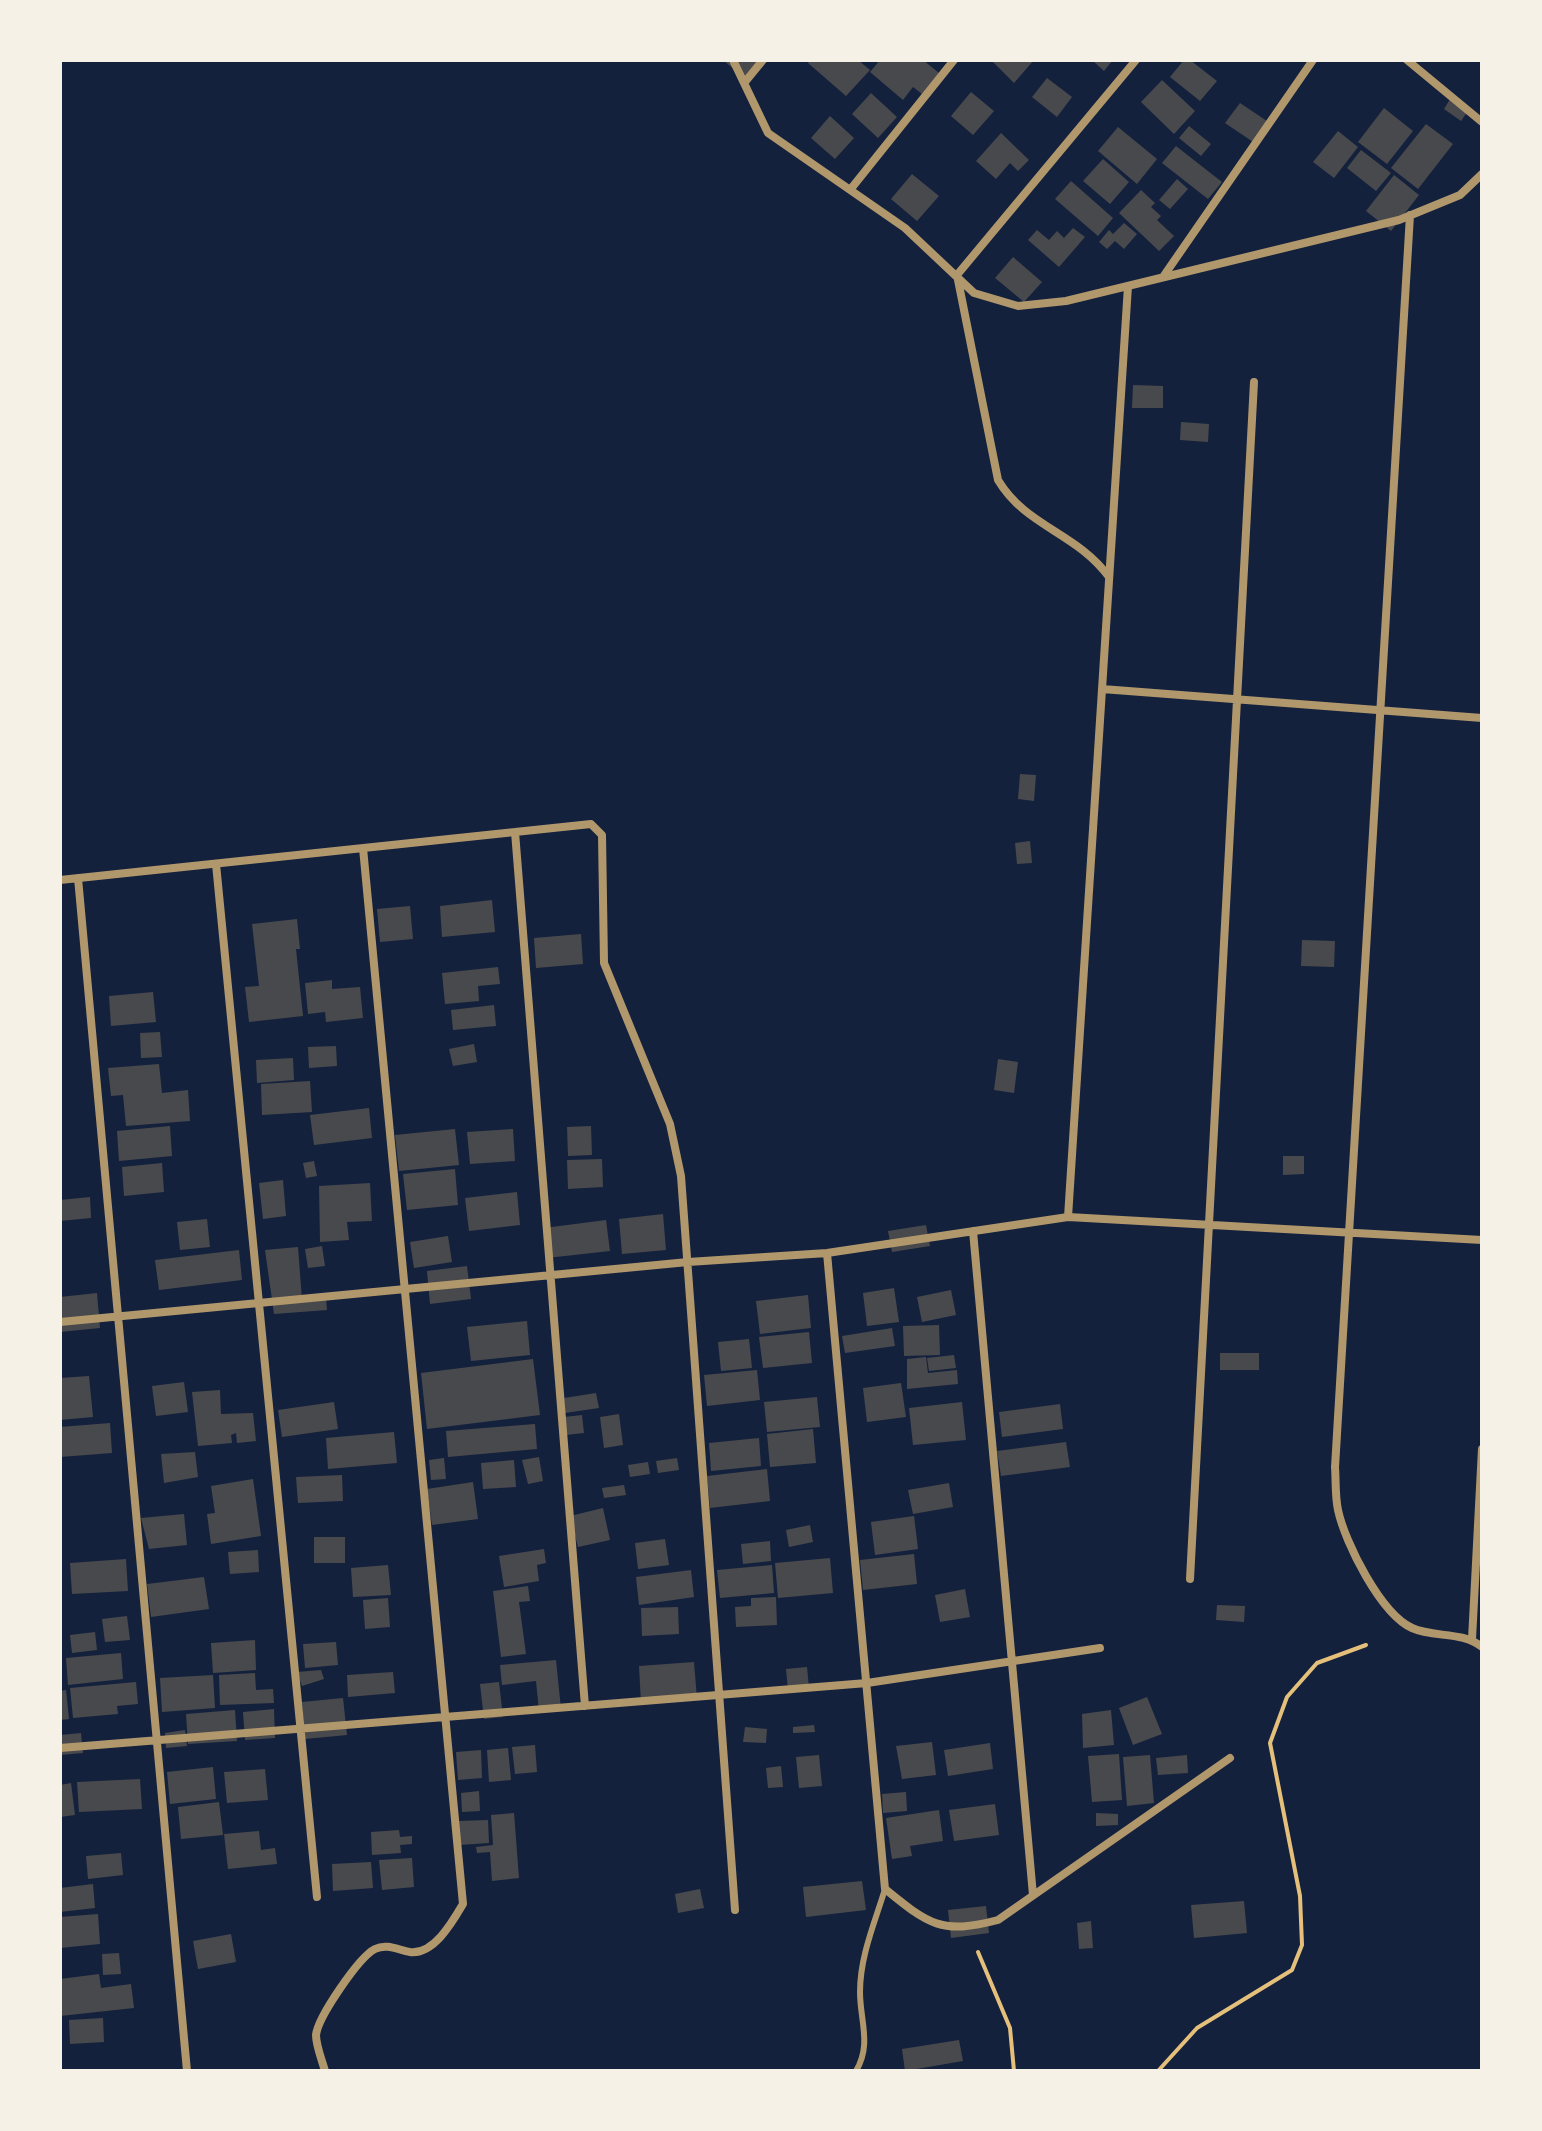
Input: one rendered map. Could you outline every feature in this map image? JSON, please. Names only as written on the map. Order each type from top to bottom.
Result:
[{"type":"street","points":[[733,60],[768,133],[905,228],[974,293],[1018,306],[1066,301],[1410,215],[1460,195],[1482,174]]},
{"type":"street","points":[[745,82],[763,60]]},
{"type":"street","points":[[850,190],[954,60]]},
{"type":"street","points":[[957,275],[1136,60]]},
{"type":"street","points":[[1163,277],[1313,60]]},
{"type":"street","points":[[1407,60],[1482,122]]},
{"type":"street","points":[[1410,215],[1335,1467],[1338,1511],[1363,1568],[1388,1612],[1412,1629],[1472,1639],[1482,1647]]},
{"type":"street","points":[[957,275],[998,480],[1010,500],[1092,555],[1109,578]]},
{"type":"street","points":[[1068,1217],[1128,286]]},
{"type":"street","points":[[1190,1579],[1254,382]]},
{"type":"street","points":[[1102,689],[1482,718]]},
{"type":"street","points":[[60,880],[591,824],[602,835],[604,963],[670,1124],[681,1176],[735,1910]]},
{"type":"street","points":[[515,832],[585,1706]]},
{"type":"street","points":[[325,2071],[316,2036],[320,2021],[361,1958],[377,1947],[391,1946],[413,1953],[425,1949],[449,1929],[463,1904],[363,848]]},
{"type":"street","points":[[216,864],[317,1897]]},
{"type":"street","points":[[78,878],[187,2071]]},
{"type":"street","points":[[60,1322],[688,1262],[827,1253],[1068,1217],[1209,1222],[1482,1240]]},
{"type":"street","points":[[973,1231],[1033,1895]]},
{"type":"street","points":[[827,1253],[885,1889],[925,1922],[968,1928],[998,1920],[1230,1758]]},
{"type":"street","points":[[1472,1639],[1482,1449]]},
{"type":"street","points":[[60,1748],[867,1683],[1100,1648]]},
{"type":"lane","points":[[856,2071],[866,2049],[860,1992],[864,1955],[885,1889]]},
{"type":"path","points":[[1158,2071],[1197,2028],[1292,1970],[1302,1945],[1300,1896],[1270,1743],[1287,1697],[1317,1663],[1366,1645]]},
{"type":"path","points":[[978,1952],[1010,2028],[1014,2071]]},
{"type":"building","points":[[723,60],[764,60],[748,81]]},
{"type":"building","points":[[810,60],[858,60],[870,70],[846,96],[808,63]]},
{"type":"building","points":[[880,60],[923,60],[939,73],[922,94],[913,87],[903,100],[870,72]]},
{"type":"building","points":[[991,60],[1034,60],[1014,83]]},
{"type":"building","points":[[1092,60],[1113,60],[1104,71]]},
{"type":"building","points":[[1184,60],[1190,60],[1217,81],[1200,101],[1170,77]]},
{"type":"building","points":[[1047,78],[1072,97],[1057,117],[1032,97]]},
{"type":"building","points":[[1162,80],[1195,111],[1174,134],[1141,102]]},
{"type":"building","points":[[971,92],[994,111],[973,135],[951,116]]},
{"type":"building","points":[[871,93],[897,117],[878,138],[852,114]]},
{"type":"building","points":[[1452,96],[1470,108],[1461,121],[1444,109]]},
{"type":"building","points":[[1240,103],[1270,123],[1256,144],[1225,123]]},
{"type":"building","points":[[1384,108],[1413,131],[1387,164],[1358,142]]},
{"type":"building","points":[[830,116],[854,138],[835,159],[811,138]]},
{"type":"building","points":[[1426,124],[1453,144],[1418,189],[1391,168]]},
{"type":"building","points":[[1189,126],[1211,144],[1201,156],[1179,138]]},
{"type":"building","points":[[1118,127],[1157,159],[1137,184],[1098,151]]},
{"type":"building","points":[[1338,131],[1358,147],[1334,178],[1313,162]]},
{"type":"building","points":[[1001,133],[1029,160],[1018,171],[1010,163],[996,179],[976,161]]},
{"type":"building","points":[[1176,146],[1222,182],[1208,199],[1162,163]]},
{"type":"building","points":[[1361,150],[1391,173],[1376,191],[1347,168]]},
{"type":"building","points":[[1103,159],[1129,182],[1110,204],[1083,181]]},
{"type":"building","points":[[912,174],[939,196],[917,221],[891,199]]},
{"type":"building","points":[[1394,175],[1419,195],[1391,231],[1366,211]]},
{"type":"building","points":[[1177,179],[1188,189],[1170,209],[1159,200]]},
{"type":"building","points":[[1071,181],[1113,218],[1098,236],[1055,199]]},
{"type":"building","points":[[1141,190],[1155,203],[1151,207],[1161,216],[1157,220],[1174,236],[1159,251],[1119,213]]},
{"type":"building","points":[[1124,223],[1137,234],[1124,249],[1115,241],[1107,249],[1099,242],[1109,230],[1113,234]]},
{"type":"building","points":[[1073,228],[1085,237],[1059,267],[1028,240],[1037,230],[1049,240],[1057,231],[1064,238]]},
{"type":"building","points":[[1013,257],[1042,282],[1024,302],[995,278]]},
{"type":"building","points":[[1133,385],[1163,386],[1163,408],[1132,408]]},
{"type":"building","points":[[1181,422],[1209,424],[1208,442],[1180,440]]},
{"type":"building","points":[[1020,774],[1036,775],[1034,801],[1018,799]]},
{"type":"building","points":[[1030,841],[1032,863],[1017,864],[1015,843]]},
{"type":"building","points":[[492,900],[495,932],[442,937],[440,906]]},
{"type":"building","points":[[410,906],[413,939],[380,942],[377,909]]},
{"type":"building","points":[[297,919],[300,949],[296,949],[303,1016],[249,1022],[245,987],[259,986],[252,924]]},
{"type":"building","points":[[581,934],[583,964],[536,968],[534,938]]},
{"type":"building","points":[[1302,940],[1335,941],[1334,967],[1301,966]]},
{"type":"building","points":[[498,967],[500,984],[478,986],[479,1001],[445,1004],[442,973]]},
{"type":"building","points":[[332,980],[332,989],[360,987],[363,1018],[326,1022],[325,1012],[308,1014],[305,983]]},
{"type":"building","points":[[153,992],[156,1022],[111,1026],[109,996]]},
{"type":"building","points":[[494,1005],[496,1026],[453,1030],[451,1010]]},
{"type":"building","points":[[160,1032],[162,1057],[141,1058],[140,1033]]},
{"type":"building","points":[[474,1044],[477,1062],[453,1066],[449,1049]]},
{"type":"building","points":[[336,1046],[337,1066],[309,1068],[308,1047]]},
{"type":"building","points":[[293,1058],[294,1080],[257,1083],[256,1060]]},
{"type":"building","points":[[998,1059],[1018,1062],[1014,1093],[994,1090]]},
{"type":"building","points":[[159,1064],[162,1093],[188,1090],[190,1121],[126,1126],[123,1095],[111,1096],[108,1068]]},
{"type":"building","points":[[310,1081],[312,1112],[262,1115],[261,1084]]},
{"type":"building","points":[[369,1108],[372,1138],[314,1145],[310,1115]]},
{"type":"building","points":[[170,1126],[172,1156],[119,1161],[117,1131]]},
{"type":"building","points":[[591,1126],[592,1155],[568,1156],[567,1127]]},
{"type":"building","points":[[455,1129],[459,1165],[399,1171],[395,1135]]},
{"type":"building","points":[[513,1129],[515,1161],[470,1164],[467,1132]]},
{"type":"building","points":[[1283,1156],[1304,1156],[1304,1174],[1283,1175]]},
{"type":"building","points":[[602,1159],[603,1187],[568,1189],[567,1160]]},
{"type":"building","points":[[314,1161],[317,1176],[306,1178],[303,1163]]},
{"type":"building","points":[[162,1163],[164,1192],[124,1196],[122,1167]]},
{"type":"building","points":[[455,1169],[458,1205],[407,1210],[403,1174]]},
{"type":"building","points":[[283,1180],[286,1216],[263,1219],[259,1183]]},
{"type":"building","points":[[370,1183],[372,1221],[347,1222],[349,1240],[320,1242],[319,1186]]},
{"type":"building","points":[[517,1192],[520,1225],[469,1231],[465,1198]]},
{"type":"building","points":[[90,1197],[91,1218],[60,1221],[60,1200]]},
{"type":"building","points":[[663,1214],[666,1250],[622,1254],[619,1219]]},
{"type":"building","points":[[207,1219],[210,1247],[180,1250],[177,1222]]},
{"type":"building","points":[[606,1220],[610,1251],[547,1258],[544,1228]]},
{"type":"building","points":[[926,1225],[930,1246],[892,1252],[888,1231]]},
{"type":"building","points":[[448,1236],[452,1262],[414,1268],[410,1242]]},
{"type":"building","points":[[322,1246],[325,1266],[308,1268],[305,1249]]},
{"type":"building","points":[[298,1247],[302,1300],[326,1298],[327,1310],[274,1314],[265,1250]]},
{"type":"building","points":[[239,1250],[242,1280],[159,1290],[155,1260]]},
{"type":"building","points":[[467,1266],[471,1299],[430,1304],[427,1271]]},
{"type":"building","points":[[894,1288],[899,1322],[867,1326],[863,1293]]},
{"type":"building","points":[[951,1290],[956,1315],[922,1322],[917,1297]]},
{"type":"building","points":[[97,1293],[100,1328],[60,1332],[60,1297]]},
{"type":"building","points":[[808,1295],[811,1328],[760,1334],[756,1301]]},
{"type":"building","points":[[527,1321],[530,1355],[471,1361],[467,1327]]},
{"type":"building","points":[[939,1325],[940,1355],[904,1356],[903,1326]]},
{"type":"building","points":[[892,1328],[895,1346],[845,1353],[842,1336]]},
{"type":"building","points":[[809,1332],[812,1363],[763,1368],[759,1337]]},
{"type":"building","points":[[749,1339],[752,1368],[721,1371],[718,1342]]},
{"type":"building","points":[[1220,1353],[1259,1353],[1259,1370],[1220,1370]]},
{"type":"building","points":[[954,1355],[956,1368],[929,1371],[927,1358]]},
{"type":"building","points":[[926,1357],[928,1373],[957,1370],[958,1384],[907,1389],[907,1359]]},
{"type":"building","points":[[533,1359],[540,1415],[427,1429],[421,1373]]},
{"type":"building","points":[[757,1370],[760,1400],[707,1406],[704,1375]]},
{"type":"building","points":[[89,1376],[93,1417],[60,1420],[60,1378]]},
{"type":"building","points":[[184,1382],[188,1412],[156,1416],[152,1386]]},
{"type":"building","points":[[901,1383],[906,1417],[867,1422],[863,1388]]},
{"type":"building","points":[[220,1390],[221,1414],[253,1413],[256,1441],[237,1443],[236,1433],[231,1435],[232,1443],[198,1446],[192,1392]]},
{"type":"building","points":[[596,1393],[599,1408],[565,1413],[564,1398]]},
{"type":"building","points":[[817,1397],[820,1427],[767,1432],[764,1402]]},
{"type":"building","points":[[334,1402],[338,1429],[282,1437],[278,1410]]},
{"type":"building","points":[[962,1402],[966,1440],[913,1445],[909,1408]]},
{"type":"building","points":[[1060,1404],[1063,1429],[1002,1437],[999,1412]]},
{"type":"building","points":[[619,1414],[623,1445],[604,1448],[600,1417]]},
{"type":"building","points":[[582,1415],[584,1433],[566,1435],[564,1417]]},
{"type":"building","points":[[110,1423],[112,1453],[60,1457],[60,1427]]},
{"type":"building","points":[[535,1424],[537,1449],[448,1457],[446,1431]]},
{"type":"building","points":[[813,1429],[816,1463],[770,1467],[767,1434]]},
{"type":"building","points":[[394,1432],[397,1463],[328,1469],[326,1438]]},
{"type":"building","points":[[759,1438],[761,1466],[711,1471],[709,1443]]},
{"type":"building","points":[[1066,1442],[1070,1467],[1001,1476],[997,1451]]},
{"type":"building","points":[[195,1452],[198,1477],[164,1483],[161,1454]]},
{"type":"building","points":[[539,1457],[543,1481],[528,1484],[522,1460]]},
{"type":"building","points":[[444,1458],[446,1479],[431,1480],[429,1460]]},
{"type":"building","points":[[677,1458],[679,1470],[658,1473],[656,1461]]},
{"type":"building","points":[[514,1460],[516,1487],[483,1489],[481,1463]]},
{"type":"building","points":[[648,1462],[650,1474],[630,1477],[628,1465]]},
{"type":"building","points":[[767,1469],[770,1501],[710,1508],[707,1476]]},
{"type":"building","points":[[342,1475],[343,1501],[298,1503],[296,1477]]},
{"type":"building","points":[[253,1479],[261,1536],[211,1544],[207,1514],[215,1513],[211,1486]]},
{"type":"building","points":[[473,1482],[478,1519],[432,1525],[427,1489]]},
{"type":"building","points":[[949,1483],[953,1507],[913,1514],[908,1490]]},
{"type":"building","points":[[624,1485],[626,1495],[604,1498],[602,1488]]},
{"type":"building","points":[[603,1508],[610,1540],[578,1547],[570,1516]]},
{"type":"building","points":[[184,1514],[187,1545],[149,1549],[141,1518]]},
{"type":"building","points":[[914,1516],[918,1549],[875,1555],[871,1522]]},
{"type":"building","points":[[810,1525],[813,1542],[789,1547],[786,1530]]},
{"type":"building","points":[[314,1537],[345,1537],[345,1563],[314,1563]]},
{"type":"building","points":[[665,1539],[669,1565],[638,1569],[635,1543]]},
{"type":"building","points":[[770,1541],[771,1561],[743,1564],[741,1544]]},
{"type":"building","points":[[544,1549],[546,1563],[537,1565],[539,1581],[504,1587],[499,1556]]},
{"type":"building","points":[[258,1550],[259,1572],[230,1574],[228,1552]]},
{"type":"building","points":[[914,1554],[917,1584],[863,1590],[860,1560]]},
{"type":"building","points":[[830,1558],[833,1593],[778,1598],[775,1563]]},
{"type":"building","points":[[126,1559],[128,1591],[72,1594],[70,1563]]},
{"type":"building","points":[[388,1565],[391,1595],[353,1597],[351,1568]]},
{"type":"building","points":[[772,1565],[774,1593],[720,1598],[717,1570]]},
{"type":"building","points":[[691,1570],[694,1597],[639,1605],[636,1577]]},
{"type":"building","points":[[204,1577],[209,1609],[151,1617],[147,1584]]},
{"type":"building","points":[[528,1586],[530,1601],[519,1602],[526,1654],[501,1657],[493,1591]]},
{"type":"building","points":[[965,1589],[970,1617],[940,1622],[935,1595]]},
{"type":"building","points":[[776,1597],[777,1625],[736,1627],[735,1607],[751,1606],[751,1598]]},
{"type":"building","points":[[388,1598],[390,1627],[365,1629],[363,1600]]},
{"type":"building","points":[[1217,1605],[1245,1606],[1244,1622],[1216,1620]]},
{"type":"building","points":[[678,1607],[679,1634],[642,1636],[641,1608]]},
{"type":"building","points":[[127,1616],[130,1640],[105,1642],[102,1619]]},
{"type":"building","points":[[95,1632],[97,1650],[72,1653],[70,1635]]},
{"type":"building","points":[[255,1640],[256,1670],[213,1673],[211,1643]]},
{"type":"building","points":[[336,1642],[338,1665],[305,1668],[303,1644]]},
{"type":"building","points":[[121,1653],[123,1679],[68,1685],[66,1658]]},
{"type":"building","points":[[556,1660],[561,1709],[539,1711],[536,1681],[502,1685],[500,1665]]},
{"type":"building","points":[[694,1662],[697,1699],[641,1703],[639,1666]]},
{"type":"building","points":[[807,1667],[809,1688],[788,1690],[786,1669]]},
{"type":"building","points":[[321,1670],[324,1679],[302,1686],[297,1672]]},
{"type":"building","points":[[393,1672],[395,1693],[348,1697],[347,1675]]},
{"type":"building","points":[[255,1673],[256,1690],[273,1689],[274,1703],[220,1705],[219,1675]]},
{"type":"building","points":[[213,1675],[215,1708],[162,1712],[160,1678]]},
{"type":"building","points":[[136,1682],[138,1704],[117,1706],[118,1714],[73,1718],[70,1688]]},
{"type":"building","points":[[499,1682],[503,1717],[484,1719],[480,1684]]},
{"type":"building","points":[[66,1690],[69,1719],[60,1720],[60,1691]]},
{"type":"building","points":[[1147,1697],[1162,1734],[1133,1745],[1119,1708]]},
{"type":"building","points":[[343,1698],[347,1735],[305,1739],[302,1702]]},
{"type":"building","points":[[274,1709],[275,1738],[245,1740],[243,1712]]},
{"type":"building","points":[[235,1710],[237,1741],[188,1744],[186,1714]]},
{"type":"building","points":[[1111,1710],[1114,1745],[1083,1748],[1082,1714]]},
{"type":"building","points":[[814,1725],[815,1732],[793,1733],[793,1727]]},
{"type":"building","points":[[745,1727],[767,1729],[766,1743],[743,1742]]},
{"type":"building","points":[[185,1730],[187,1746],[166,1748],[165,1733]]},
{"type":"building","points":[[81,1733],[83,1753],[60,1755],[60,1735]]},
{"type":"building","points":[[932,1742],[936,1775],[902,1779],[896,1746]]},
{"type":"building","points":[[990,1743],[993,1769],[948,1776],[944,1750]]},
{"type":"building","points":[[535,1745],[537,1772],[515,1774],[512,1747]]},
{"type":"building","points":[[508,1748],[511,1780],[489,1782],[487,1750]]},
{"type":"building","points":[[481,1750],[482,1778],[458,1780],[456,1752]]},
{"type":"building","points":[[1119,1754],[1122,1800],[1092,1802],[1088,1756]]},
{"type":"building","points":[[819,1755],[822,1786],[799,1788],[796,1757]]},
{"type":"building","points":[[1150,1755],[1154,1803],[1127,1806],[1123,1757]]},
{"type":"building","points":[[1187,1755],[1188,1773],[1158,1775],[1156,1758]]},
{"type":"building","points":[[781,1766],[783,1787],[768,1788],[766,1768]]},
{"type":"building","points":[[213,1767],[216,1799],[170,1804],[167,1772]]},
{"type":"building","points":[[265,1769],[268,1800],[227,1803],[224,1772]]},
{"type":"building","points":[[140,1779],[142,1809],[79,1812],[77,1782]]},
{"type":"building","points":[[71,1783],[75,1815],[60,1817],[60,1785]]},
{"type":"building","points":[[479,1791],[480,1811],[462,1812],[461,1793]]},
{"type":"building","points":[[906,1792],[907,1811],[883,1813],[882,1794]]},
{"type":"building","points":[[219,1802],[223,1835],[181,1839],[178,1807]]},
{"type":"building","points":[[995,1804],[999,1835],[954,1841],[949,1810]]},
{"type":"building","points":[[939,1810],[943,1841],[910,1846],[912,1856],[892,1859],[886,1818]]},
{"type":"building","points":[[514,1813],[519,1878],[492,1881],[490,1852],[477,1853],[476,1847],[493,1845],[491,1815]]},
{"type":"building","points":[[1096,1813],[1118,1814],[1118,1825],[1096,1826]]},
{"type":"building","points":[[488,1820],[489,1843],[459,1845],[458,1821]]},
{"type":"building","points":[[399,1830],[400,1837],[412,1836],[412,1844],[400,1845],[401,1853],[372,1855],[371,1832]]},
{"type":"building","points":[[259,1831],[261,1850],[275,1848],[277,1864],[228,1869],[224,1834]]},
{"type":"building","points":[[121,1853],[123,1875],[88,1879],[86,1856]]},
{"type":"building","points":[[412,1858],[414,1887],[382,1890],[379,1860]]},
{"type":"building","points":[[371,1862],[373,1888],[333,1891],[332,1864]]},
{"type":"building","points":[[862,1881],[866,1910],[806,1917],[803,1887]]},
{"type":"building","points":[[93,1884],[95,1908],[60,1912],[60,1888]]},
{"type":"building","points":[[700,1889],[704,1908],[678,1913],[675,1894]]},
{"type":"building","points":[[1244,1901],[1247,1933],[1194,1938],[1191,1905]]},
{"type":"building","points":[[986,1906],[989,1933],[951,1938],[948,1910]]},
{"type":"building","points":[[98,1914],[100,1944],[60,1948],[60,1917]]},
{"type":"building","points":[[1091,1921],[1093,1948],[1079,1949],[1077,1923]]},
{"type":"building","points":[[231,1934],[236,1962],[198,1969],[193,1941]]},
{"type":"building","points":[[119,1953],[121,1974],[103,1975],[102,1954]]},
{"type":"building","points":[[99,1974],[101,1988],[131,1984],[134,2008],[60,2016],[60,1979]]},
{"type":"building","points":[[103,2018],[104,2042],[70,2044],[69,2020]]},
{"type":"building","points":[[959,2040],[963,2061],[905,2071],[902,2049]]}]
